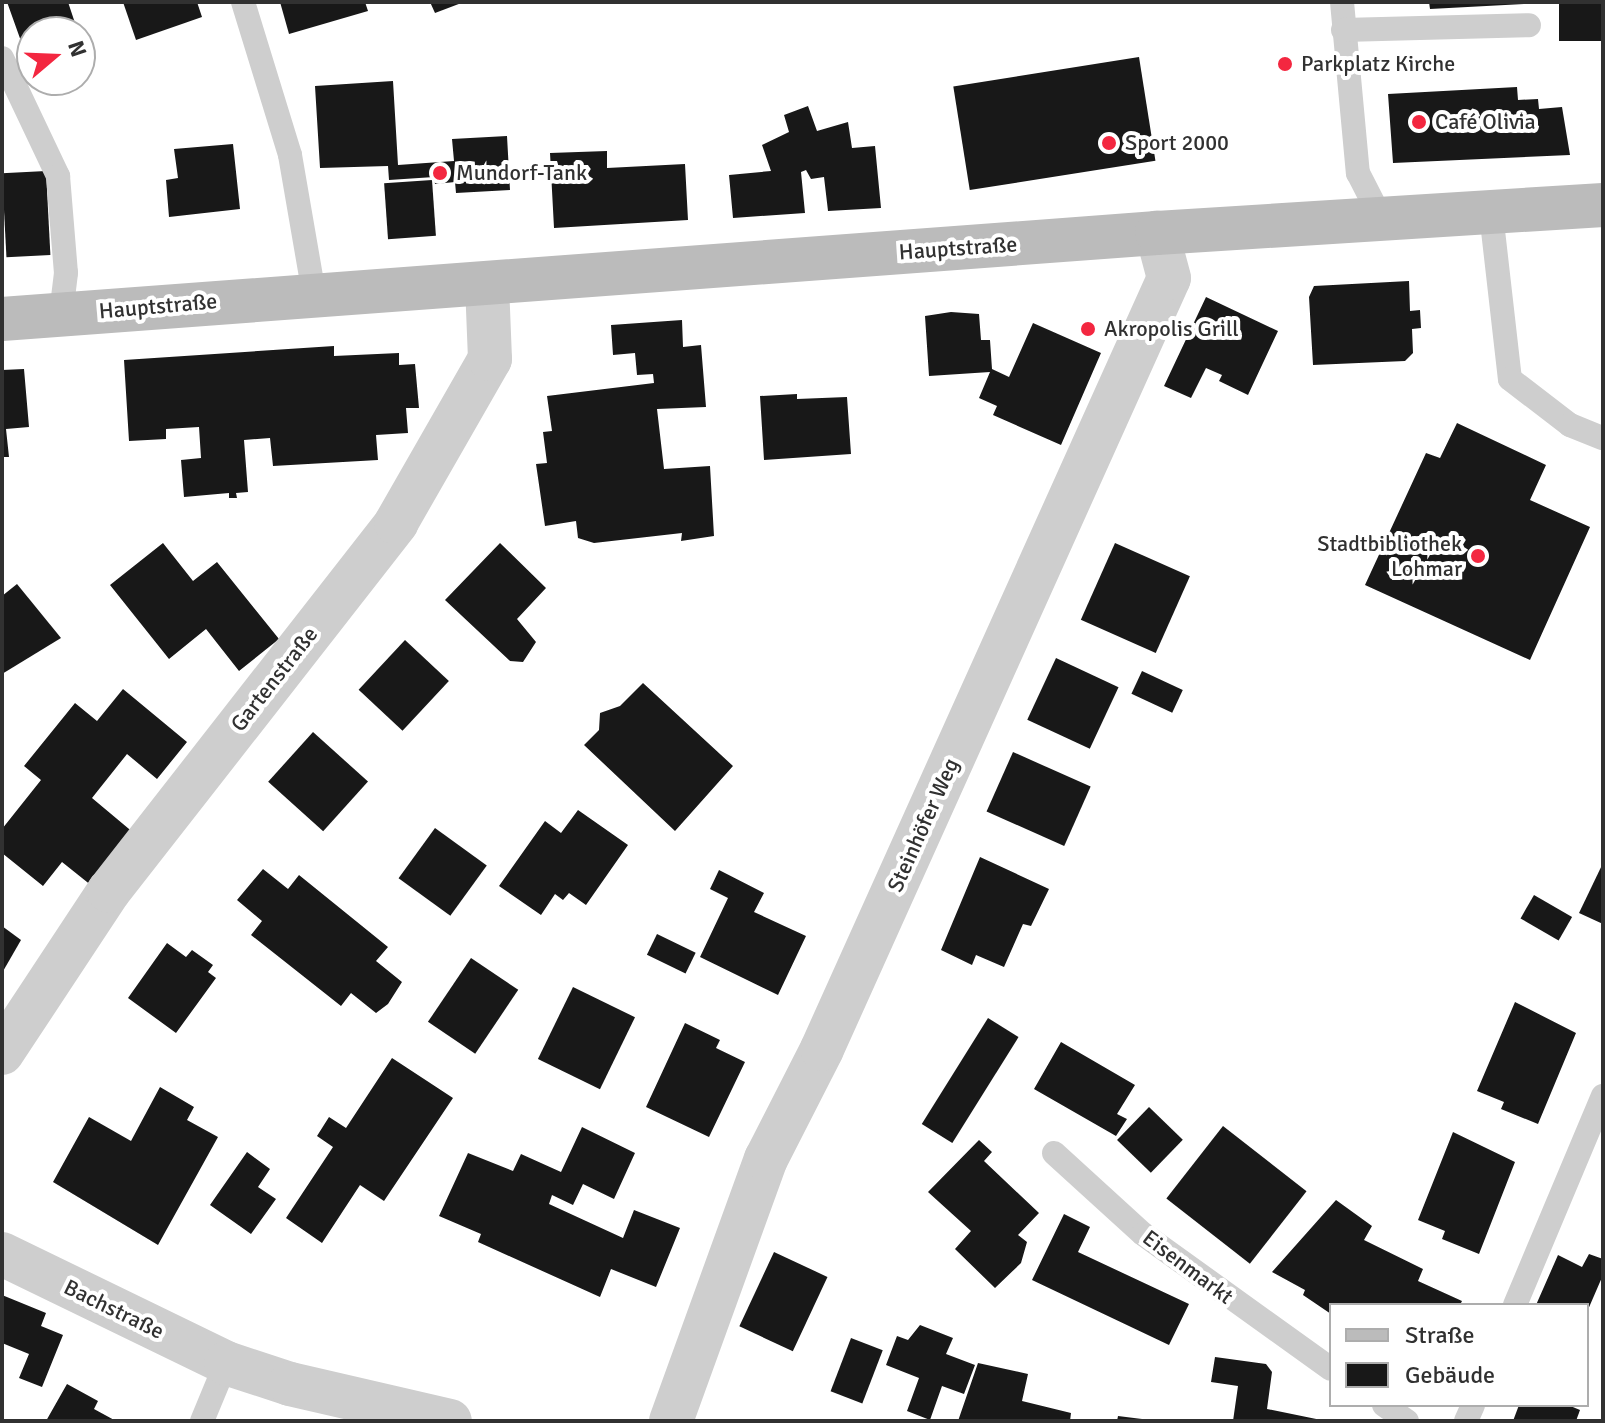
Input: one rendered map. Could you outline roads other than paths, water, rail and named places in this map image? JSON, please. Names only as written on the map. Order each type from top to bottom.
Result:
[{"type":"main road","name":"Hauptstraße","points":[[2,319],[1157,233],[1603,205]]},
{"type":"street","name":"Steinhöfer Weg","points":[[671,1421],[766,1159],[822,1049],[1169,278],[1157,233]]},
{"type":"street","name":"Gartenstraße","points":[[2,1053],[109,891],[396,523],[490,359],[487,284]]},
{"type":"street","name":"Bachstraße","points":[[2,1254],[226,1363],[290,1384],[450,1421]]},
{"type":"lane","points":[[243,2],[290,155],[314,294]]},
{"type":"lane","points":[[1342,2],[1358,173],[1382,220]]},
{"type":"lane","points":[[1343,30],[1529,25]]},
{"type":"lane","points":[[2,58],[58,176],[66,273],[61,314]]},
{"type":"lane","points":[[1491,213],[1510,379],[1570,425],[1603,438]]},
{"type":"lane","points":[[1516,1303],[1603,1096]]},
{"type":"lane","name":"Eisenmarkt","points":[[1054,1153],[1143,1234],[1329,1368]]},
{"type":"lane","points":[[202,1421],[226,1363]]},
{"type":"lane","points":[[1387,1407],[1407,1421]]},
{"type":"place","name":"Parkplatz Kirche","points":[[1285,64]]},
{"type":"place","name":"Café Olivia","points":[[1419,122]]},
{"type":"place","name":"Sport 2000","points":[[1109,143]]},
{"type":"place","name":"Mundorf-Tank","points":[[440,173]]},
{"type":"place","name":"Akropolis Grill","points":[[1088,329]]},
{"type":"place","name":"Stadtbibliothek Lohmar","points":[[1478,556]]}]
